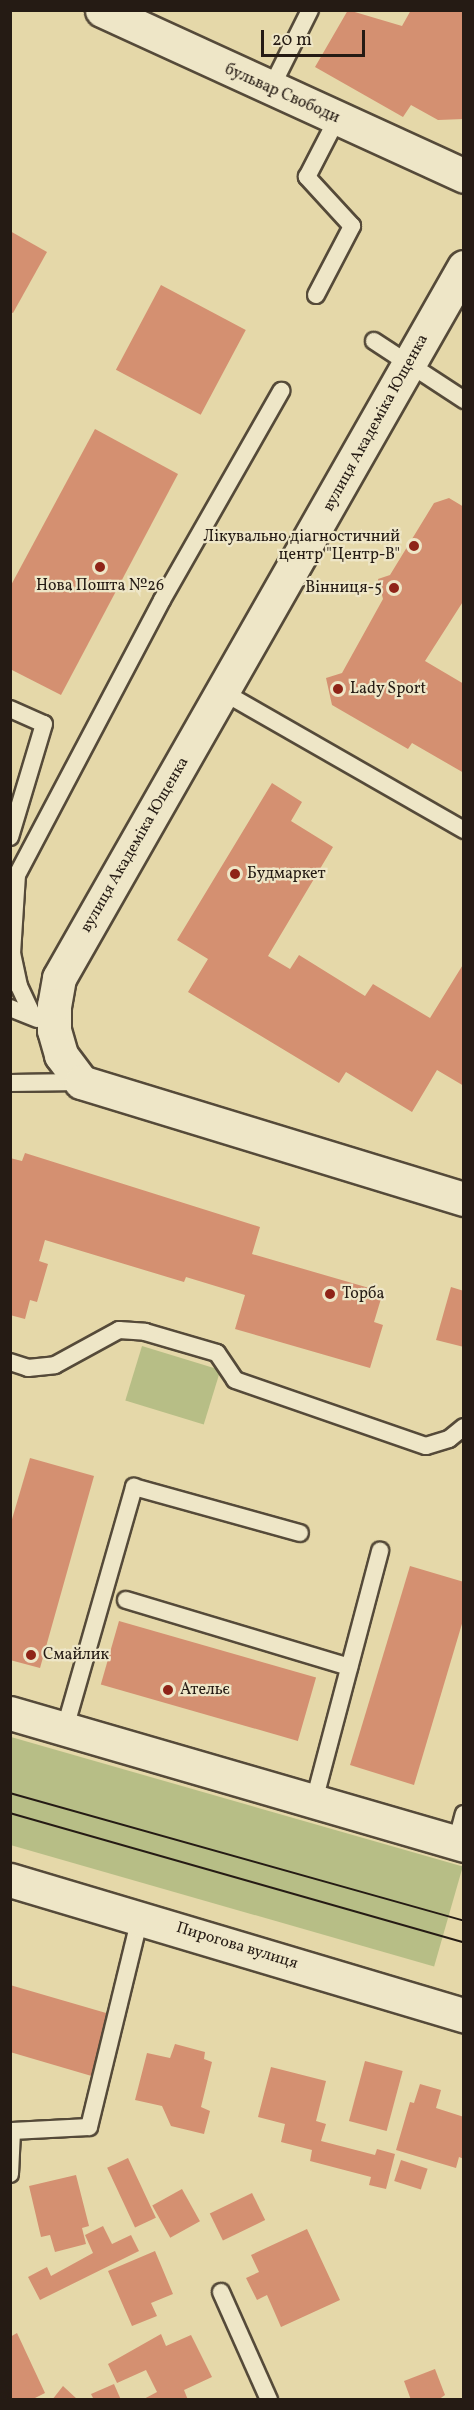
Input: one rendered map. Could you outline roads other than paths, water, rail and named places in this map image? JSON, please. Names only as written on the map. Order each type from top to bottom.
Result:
[{"type":"street","name":"бульвар Свободи","points":[[102,10],[270,90],[464,176]]},
{"type":"street","name":"вулиця Академіка Ющенка","points":[[81,1082],[61,1055],[43,1023],[59,978],[464,267]]},
{"type":"street","points":[[81,1082],[266,1142],[464,1199]]},
{"type":"street","points":[[10,1713],[314,1801],[461,1834]]},
{"type":"street","name":"Пирогова вулиця","points":[[10,1880],[464,2015]]},
{"type":"lane","points":[[270,90],[310,10]]},
{"type":"lane","points":[[316,295],[352,226],[308,177],[337,119]]},
{"type":"lane","points":[[374,341],[408,366],[464,400]]},
{"type":"lane","points":[[43,1023],[19,986],[12,954],[13,869],[162,600],[281,392]]},
{"type":"lane","points":[[223,692],[464,830]]},
{"type":"lane","points":[[10,709],[44,724],[10,837]]},
{"type":"lane","points":[[10,1008],[43,1023]]},
{"type":"lane","points":[[10,1083],[81,1082]]},
{"type":"lane","points":[[10,1362],[28,1368],[55,1365],[119,1330],[146,1332],[217,1353],[235,1380],[426,1446],[449,1439],[464,1427]]},
{"type":"lane","points":[[65,1728],[134,1487],[300,1533]]},
{"type":"lane","points":[[314,1801],[380,1551]]},
{"type":"lane","points":[[126,1600],[349,1666]]},
{"type":"lane","points":[[10,2174],[12,2131],[89,2127],[140,1917]]},
{"type":"lane","points":[[221,2292],[269,2400]]},
{"type":"tram line","points":[[10,1793],[464,1921]]},
{"type":"tram line","points":[[10,1813],[464,1942]]},
{"type":"place","name":"Лікувально діагностичний центр \"Центр-В\"","points":[[414,546]]},
{"type":"place","name":"Нова Пошта №26","points":[[100,567]]},
{"type":"place","name":"Вінниця-5","points":[[394,588]]},
{"type":"place","name":"Lady Sport","points":[[338,689]]},
{"type":"place","name":"Будмаркет","points":[[235,874]]},
{"type":"place","name":"Торба","points":[[330,1294]]},
{"type":"place","name":"Смайлик","points":[[31,1655]]},
{"type":"place","name":"Ательє","points":[[168,1690]]}]
